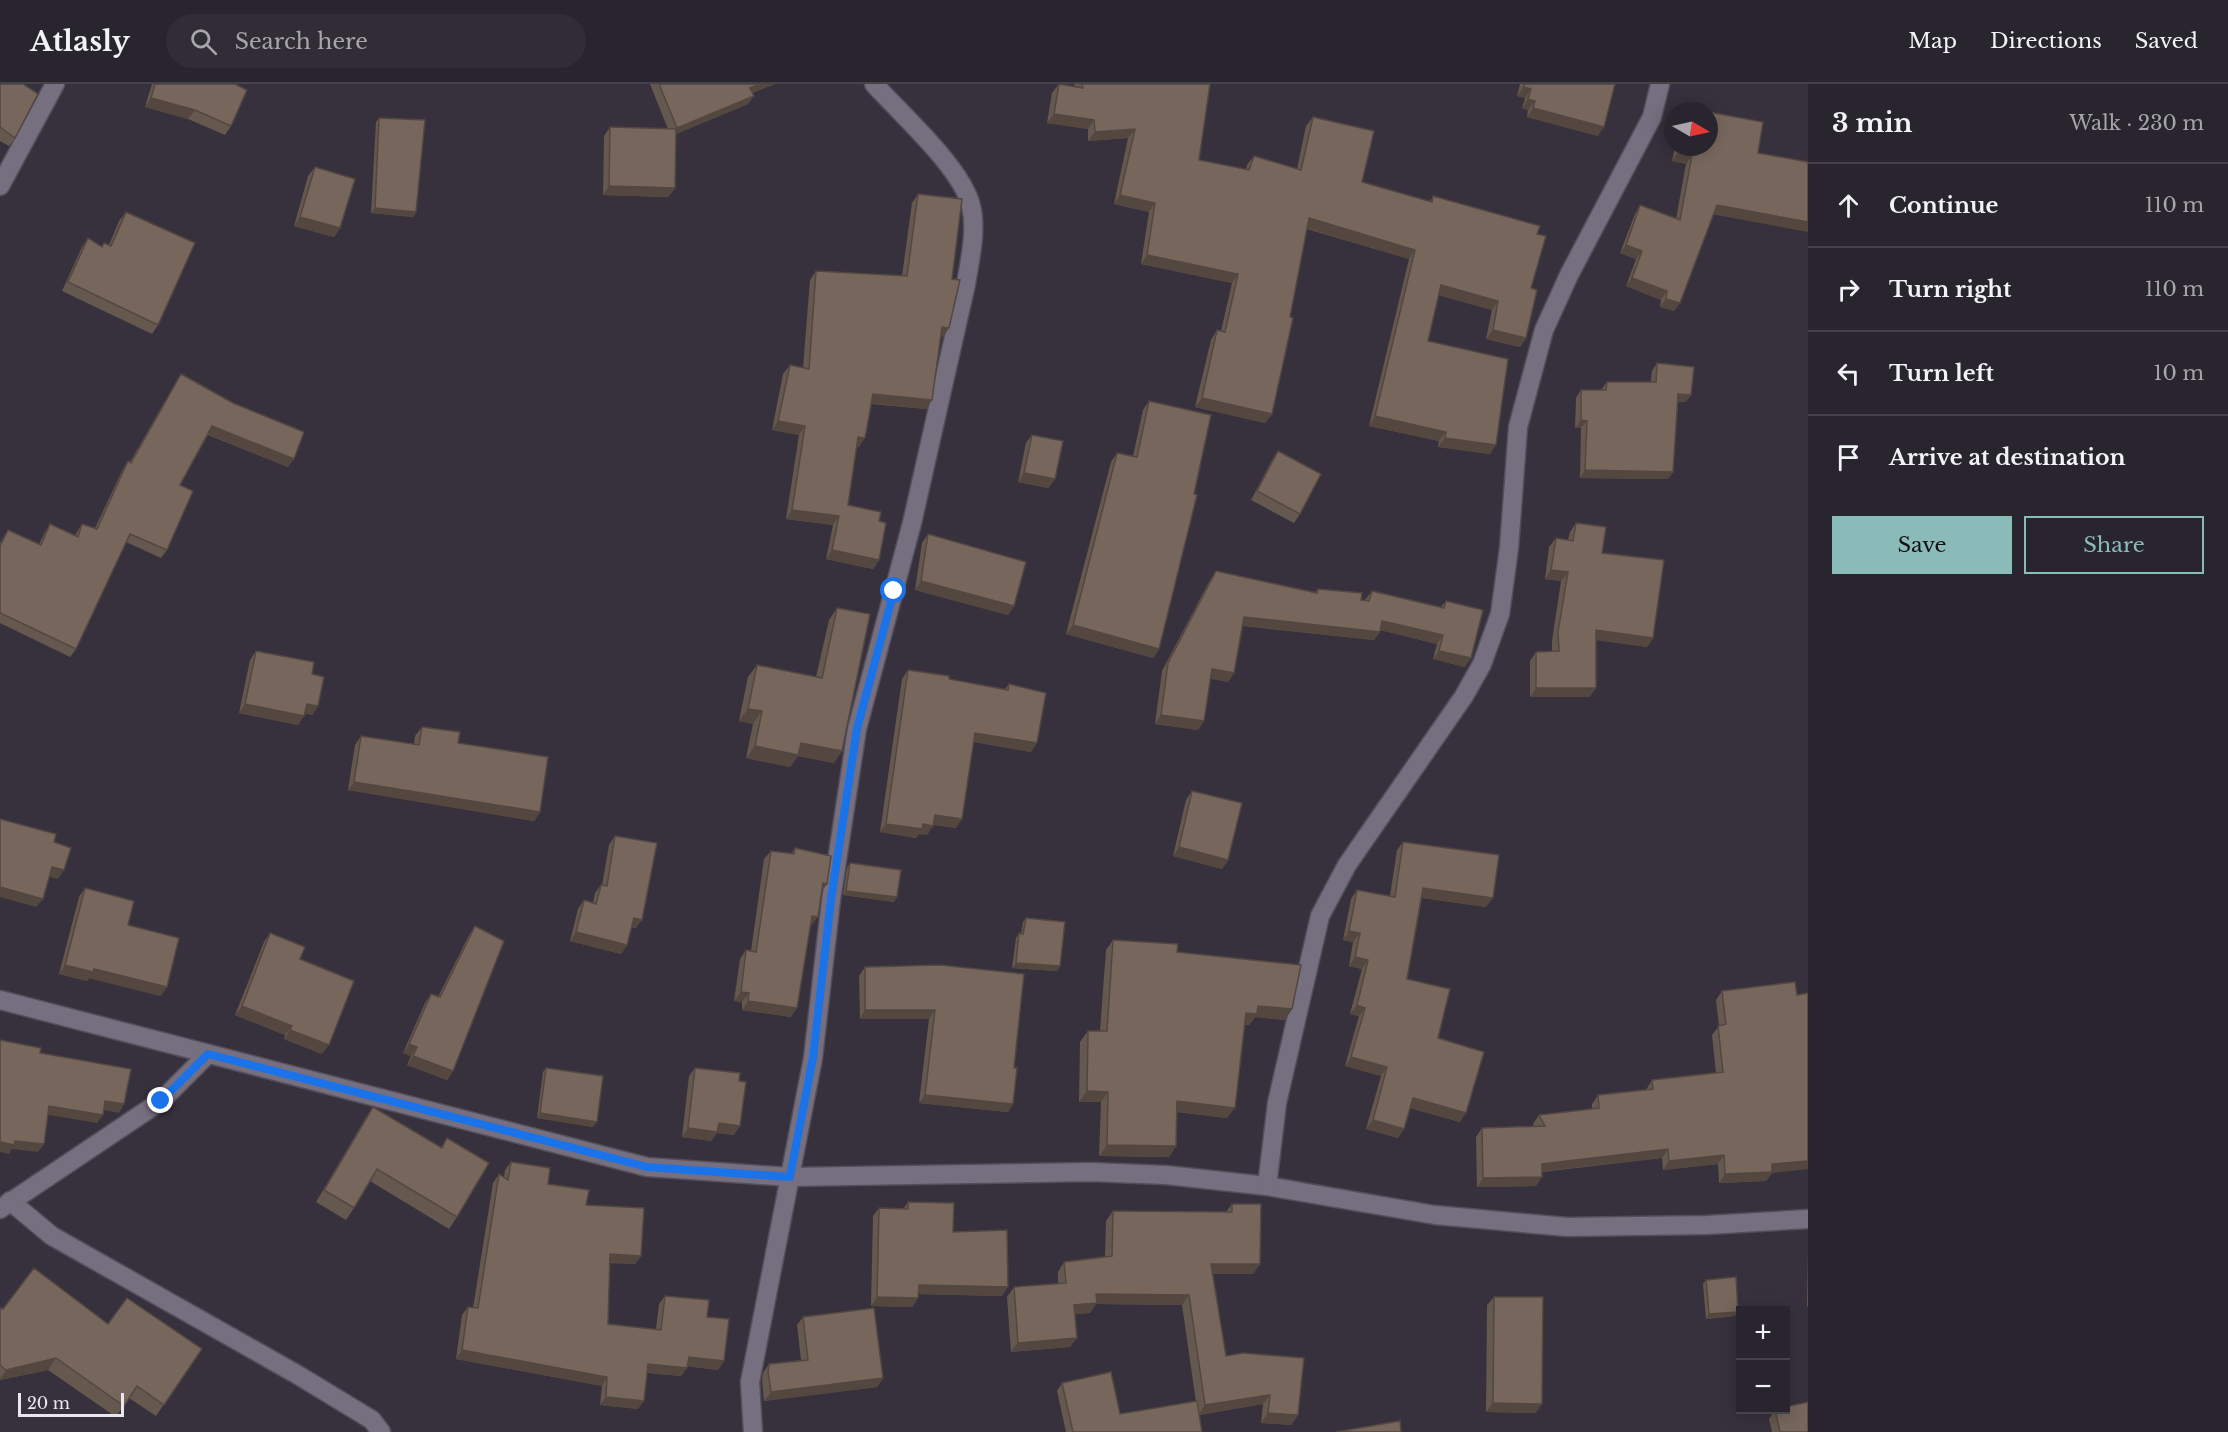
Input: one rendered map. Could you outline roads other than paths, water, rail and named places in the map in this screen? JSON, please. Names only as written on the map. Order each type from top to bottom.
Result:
[{"type":"street","points":[[0,186],[55,84]]},
{"type":"street","points":[[753,1432],[750,1382],[813,1058],[831,900],[857,729],[912,523],[966,284],[972,245],[972,208],[965,188],[948,164],[874,84]]},
{"type":"street","points":[[1267,1186],[1277,1103],[1320,916],[1347,865],[1464,696],[1493,637],[1500,615],[1509,548],[1518,427],[1544,330],[1559,293],[1652,117],[1660,84]]},
{"type":"street","points":[[0,1000],[647,1167],[790,1177],[1091,1172],[1166,1175],[1267,1186],[1435,1215],[1567,1227],[1707,1225],[1808,1219]]},
{"type":"street","points":[[208,1054],[161,1101],[5,1205],[52,1236],[298,1375],[372,1420],[381,1432]]}]
